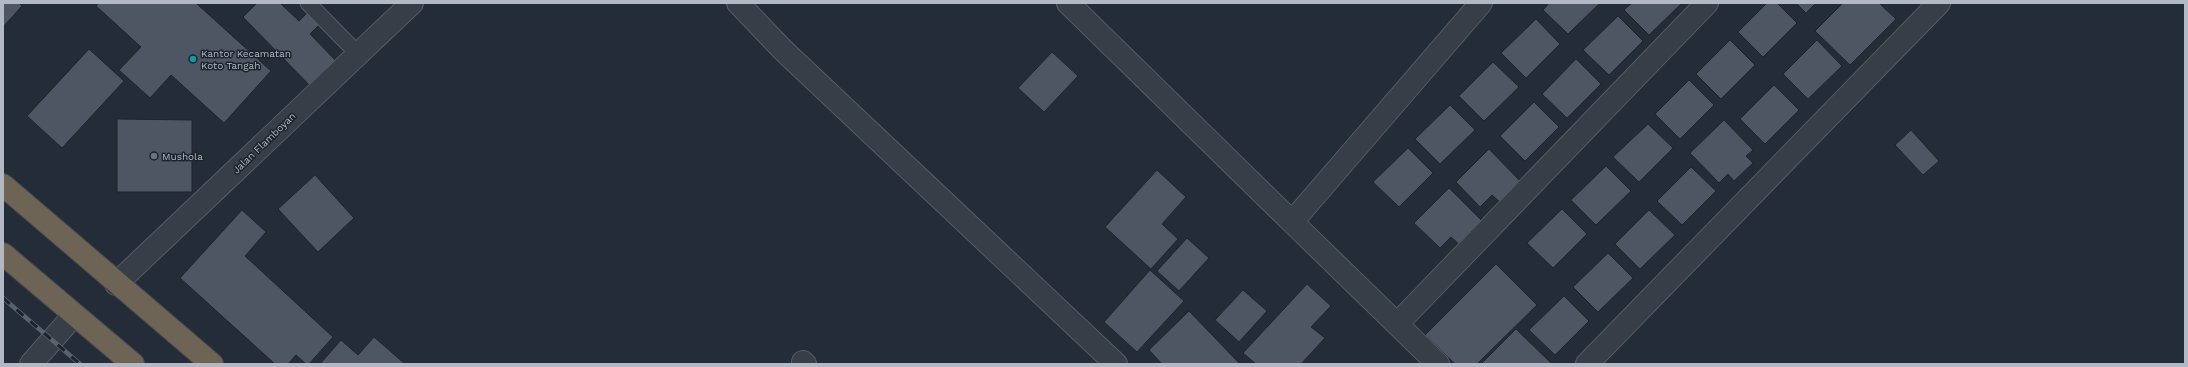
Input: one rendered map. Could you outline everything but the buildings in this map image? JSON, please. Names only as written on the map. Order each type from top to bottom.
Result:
[{"type":"highway","points":[[3,185],[116,284],[212,364]]},
{"type":"highway","points":[[3,254],[133,364]]},
{"type":"street","name":"Jalan Flamboyan","points":[[116,284],[412,3]]},
{"type":"street","points":[[738,3],[784,51],[1116,364]]},
{"type":"street","points":[[1068,3],[1292,222],[1398,323],[1438,364]]},
{"type":"street","points":[[1292,222],[1481,3]]},
{"type":"street","points":[[1398,323],[1707,3]]},
{"type":"street","points":[[1587,364],[1935,5]]},
{"type":"street","points":[[31,364],[74,315]]},
{"type":"lane","points":[[308,3],[358,54]]},
{"type":"railway","points":[[3,298],[80,364]]},
{"type":"place","name":"Kantor Kecamatan Koto Tangah","points":[[193,59]]},
{"type":"place","name":"Mushola","points":[[154,156]]}]
